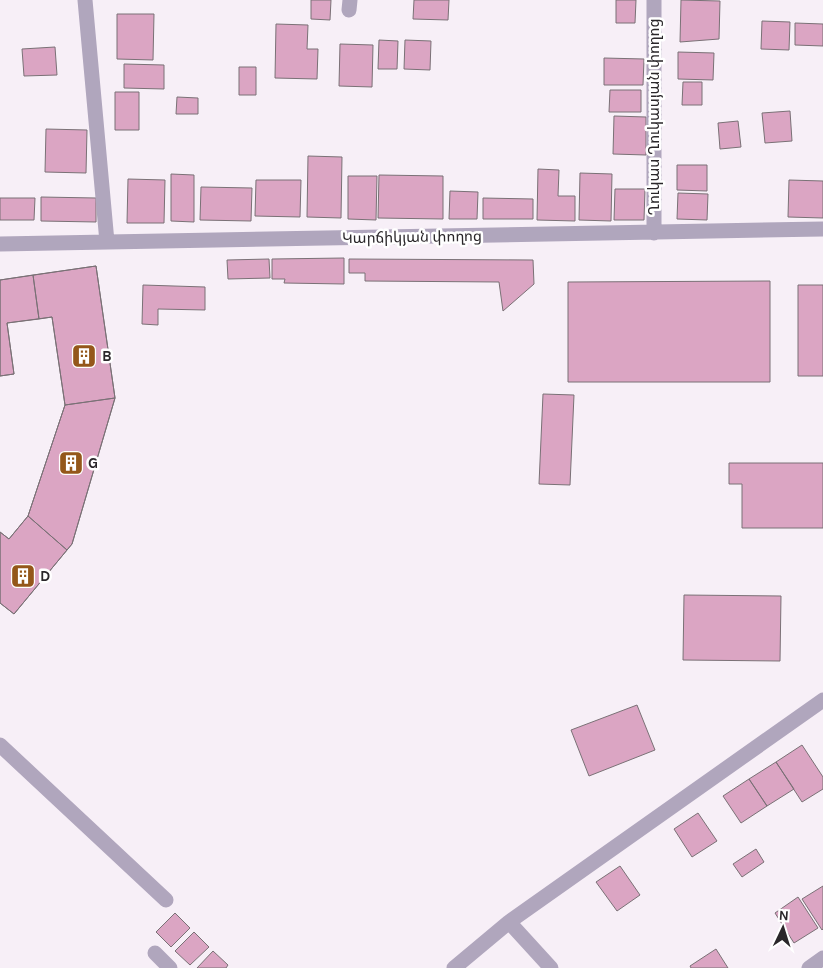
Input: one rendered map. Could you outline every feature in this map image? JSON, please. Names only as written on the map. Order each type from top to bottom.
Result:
[{"type":"street","points":[[85,0],[107,242]]},
{"type":"street","name":"Ղուկաս Ղուկասյան փողոց","points":[[654,0],[654,233]]},
{"type":"street","name":"Կարճիկյան փողոց","points":[[0,244],[823,229]]},
{"type":"street","points":[[454,968],[509,922],[823,700]]},
{"type":"street","points":[[0,745],[166,900]]},
{"type":"street","points":[[509,922],[551,968]]},
{"type":"street","points":[[155,953],[170,968]]},
{"type":"street","points":[[809,968],[823,958]]},
{"type":"building","points":[[311,0],[331,0],[330,20],[311,19]]},
{"type":"building","points":[[414,0],[449,0],[448,20],[413,19]]},
{"type":"building","points":[[616,0],[636,0],[635,23],[616,23]]},
{"type":"building","points":[[681,0],[720,1],[719,39],[680,42]]},
{"type":"building","points":[[117,14],[154,14],[153,60],[117,59]]},
{"type":"building","points":[[762,21],[790,22],[789,50],[761,49]]},
{"type":"building","points":[[795,23],[823,24],[823,46],[795,45]]},
{"type":"building","points":[[276,24],[308,25],[307,49],[318,49],[317,79],[275,78]]},
{"type":"building","points":[[379,40],[398,41],[397,69],[378,69]]},
{"type":"building","points":[[405,40],[431,41],[430,70],[404,69]]},
{"type":"building","points":[[340,44],[373,45],[372,87],[339,86]]},
{"type":"building","points":[[55,47],[57,75],[24,76],[22,49]]},
{"type":"building","points":[[678,52],[714,53],[713,80],[678,79]]},
{"type":"building","points":[[604,58],[644,59],[643,85],[604,85]]},
{"type":"building","points":[[124,64],[164,65],[164,89],[124,88]]},
{"type":"building","points":[[239,67],[256,67],[256,95],[239,95]]},
{"type":"building","points":[[683,82],[702,82],[702,105],[682,105]]},
{"type":"building","points":[[610,90],[641,90],[641,112],[609,112]]},
{"type":"building","points":[[115,92],[139,92],[139,130],[115,130]]},
{"type":"building","points":[[177,97],[198,98],[198,114],[176,114]]},
{"type":"building","points":[[790,111],[792,141],[765,143],[762,113]]},
{"type":"building","points":[[614,116],[646,117],[646,155],[613,154]]},
{"type":"building","points":[[738,121],[741,147],[720,149],[718,123]]},
{"type":"building","points":[[46,129],[87,130],[86,173],[45,172]]},
{"type":"building","points":[[308,156],[342,157],[341,218],[307,217]]},
{"type":"building","points":[[677,165],[707,165],[707,191],[677,190]]},
{"type":"building","points":[[538,169],[559,170],[558,196],[575,196],[575,221],[537,220]]},
{"type":"building","points":[[580,173],[612,174],[611,221],[579,220]]},
{"type":"building","points":[[171,174],[194,175],[194,222],[171,221]]},
{"type":"building","points":[[379,175],[443,176],[443,219],[378,218]]},
{"type":"building","points":[[348,176],[377,176],[376,220],[348,219]]},
{"type":"building","points":[[128,179],[165,180],[164,223],[127,223]]},
{"type":"building","points":[[256,180],[301,180],[300,217],[255,216]]},
{"type":"building","points":[[789,180],[823,181],[823,218],[788,217]]},
{"type":"building","points":[[201,187],[252,188],[251,221],[200,220]]},
{"type":"building","points":[[615,189],[645,189],[644,220],[614,220]]},
{"type":"building","points":[[450,191],[478,192],[477,219],[449,219]]},
{"type":"building","points":[[678,193],[708,194],[707,220],[677,219]]},
{"type":"building","points":[[41,197],[96,198],[96,222],[41,221]]},
{"type":"building","points":[[0,198],[35,198],[34,220],[0,220]]},
{"type":"building","points":[[483,198],[533,199],[533,219],[483,219]]},
{"type":"building","points":[[344,258],[344,284],[284,283],[285,279],[272,279],[272,259]]},
{"type":"building","points":[[269,259],[270,278],[228,279],[227,260]]},
{"type":"building","points":[[349,259],[533,260],[534,284],[503,311],[499,282],[365,281],[365,273],[349,273]]},
{"type":"building","points":[[96,266],[115,398],[72,544],[14,614],[0,603],[0,532],[9,539],[28,516],[65,405],[52,317],[7,323],[14,374],[0,376],[0,280]]},
{"type":"building","name":"B","points":[[96,266],[115,398],[65,405],[52,317],[39,319],[33,275]]},
{"type":"building","points":[[33,275],[39,319],[7,323],[14,374],[0,376],[0,280]]},
{"type":"building","points":[[770,281],[770,382],[568,382],[568,282]]},
{"type":"building","points":[[143,285],[205,287],[205,310],[158,309],[158,325],[142,324]]},
{"type":"building","points":[[798,285],[823,285],[823,376],[798,376]]},
{"type":"building","points":[[543,394],[574,395],[570,485],[539,484]]},
{"type":"building","name":"G","points":[[115,398],[72,544],[67,550],[28,516],[65,405]]},
{"type":"building","points":[[729,463],[823,463],[823,528],[742,528],[742,484],[729,484]]},
{"type":"building","name":"D","points":[[28,516],[67,550],[14,614],[0,603],[0,532],[9,539]]},
{"type":"building","points":[[684,595],[781,596],[780,661],[683,660]]},
{"type":"building","points":[[637,705],[655,750],[589,776],[571,730]]},
{"type":"building","points":[[802,745],[823,777],[823,789],[802,802],[776,762]]},
{"type":"building","points":[[776,762],[794,789],[767,806],[749,779]]},
{"type":"building","points":[[749,779],[767,806],[741,823],[723,796]]},
{"type":"building","points":[[698,813],[717,841],[692,857],[674,829]]},
{"type":"building","points":[[756,849],[764,862],[742,877],[733,864]]},
{"type":"building","points":[[620,866],[640,895],[617,911],[596,882]]},
{"type":"building","points":[[823,886],[823,929],[822,930],[802,899]]},
{"type":"building","points":[[798,897],[818,928],[794,943],[775,913]]},
{"type":"building","points":[[175,913],[190,928],[171,947],[156,932]]},
{"type":"building","points":[[194,932],[209,947],[190,965],[175,951]]},
{"type":"building","points":[[716,949],[728,968],[691,968],[690,966]]},
{"type":"building","points":[[213,951],[228,965],[226,968],[197,968]]},
{"type":"place","name":"B","points":[[84,356]]},
{"type":"place","name":"G","points":[[71,463]]},
{"type":"place","name":"D","points":[[23,576]]}]
